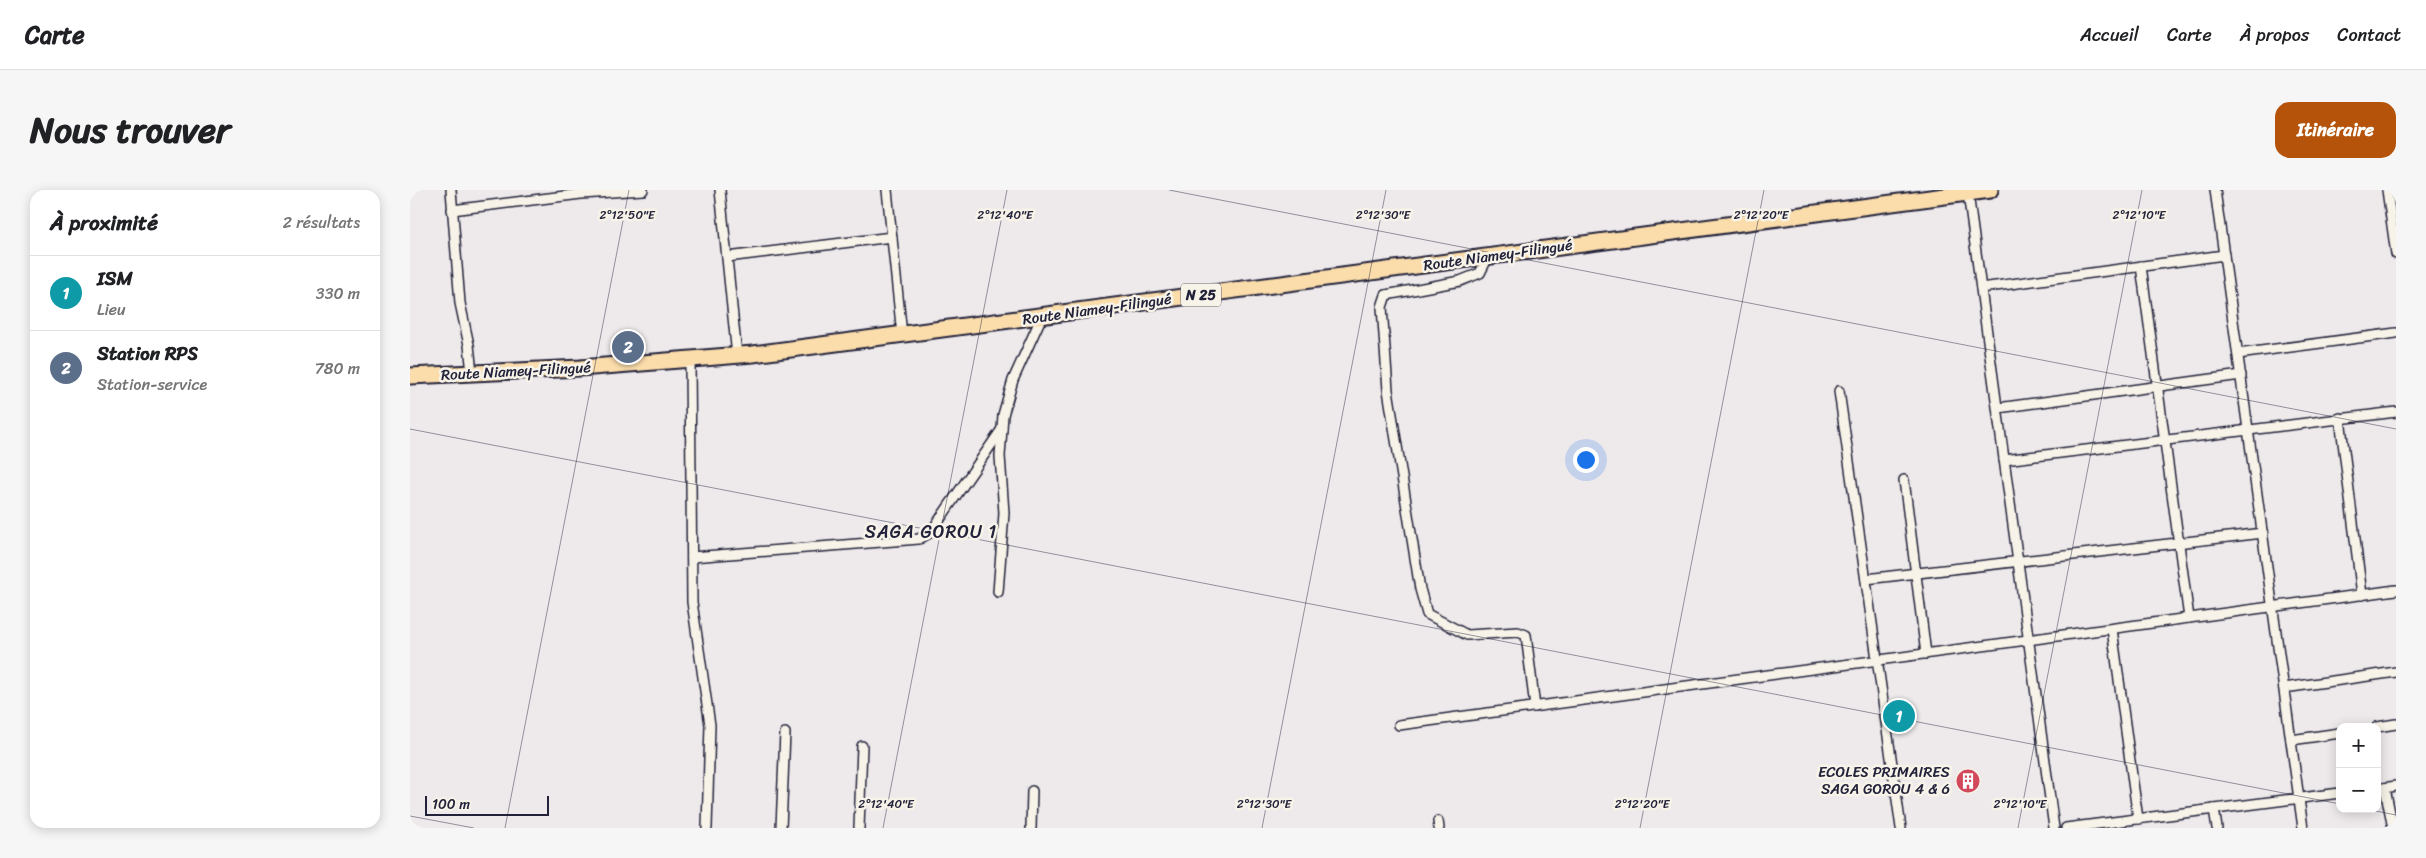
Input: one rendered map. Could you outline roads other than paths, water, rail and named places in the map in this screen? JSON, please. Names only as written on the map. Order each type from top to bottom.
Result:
[{"type":"main road","name":"Route Niamey-Filingué","points":[[410,376],[690,361],[737,356],[1990,190]]},
{"type":"street","points":[[451,190],[460,302],[469,346],[472,374]]},
{"type":"street","points":[[452,210],[580,192],[643,190]]},
{"type":"street","points":[[720,190],[737,356]]},
{"type":"street","points":[[887,190],[902,335]]},
{"type":"street","points":[[2216,190],[2303,828]]},
{"type":"street","points":[[2387,190],[2396,254]]},
{"type":"street","points":[[1968,193],[2054,828]]},
{"type":"street","points":[[727,257],[892,238]]},
{"type":"street","points":[[1981,288],[2224,255]]},
{"type":"street","points":[[1488,257],[1480,273],[1460,281],[1386,295],[1382,307],[1388,390],[1420,589],[1427,614],[1467,635],[1518,632],[1526,635],[1534,707]]},
{"type":"street","points":[[2141,266],[2189,618]]},
{"type":"street","points":[[998,592],[1004,513],[1000,456],[1003,415],[1013,380],[1042,316]]},
{"type":"street","points":[[2238,354],[2396,333]]},
{"type":"street","points":[[690,361],[692,602],[710,725],[708,828]]},
{"type":"street","points":[[1998,408],[2241,375]]},
{"type":"street","points":[[1839,391],[1901,828]]},
{"type":"street","points":[[2004,460],[2396,412]]},
{"type":"street","points":[[2340,418],[2362,595]]},
{"type":"street","points":[[692,557],[919,539],[931,532],[1002,429]]},
{"type":"street","points":[[1904,480],[1926,654]]},
{"type":"street","points":[[1866,579],[2263,533]]},
{"type":"street","points":[[1399,725],[2396,590]]},
{"type":"street","points":[[2112,629],[2138,819]]},
{"type":"street","points":[[2284,688],[2396,672]]},
{"type":"street","points":[[2381,726],[2396,724]]},
{"type":"street","points":[[781,828],[785,733]]},
{"type":"street","points":[[2291,740],[2336,734]]},
{"type":"street","points":[[859,828],[862,746]]},
{"type":"street","points":[[2393,828],[2381,788],[2396,786]]},
{"type":"street","points":[[1031,828],[1032,791]]},
{"type":"street","points":[[2066,828],[2108,825],[2138,819],[2336,793]]},
{"type":"street","points":[[2214,809],[2217,828]]},
{"type":"place","name":"Station RPS","points":[[628,347]]},
{"type":"place","name":"ISM","points":[[1899,716]]},
{"type":"place","name":"ECOLES PRIMAIRES SAGA GOROU 4 & 6","points":[[1968,781]]},
{"type":"district","name":"SAGA GOROU 1","points":[[931,532]]}]
